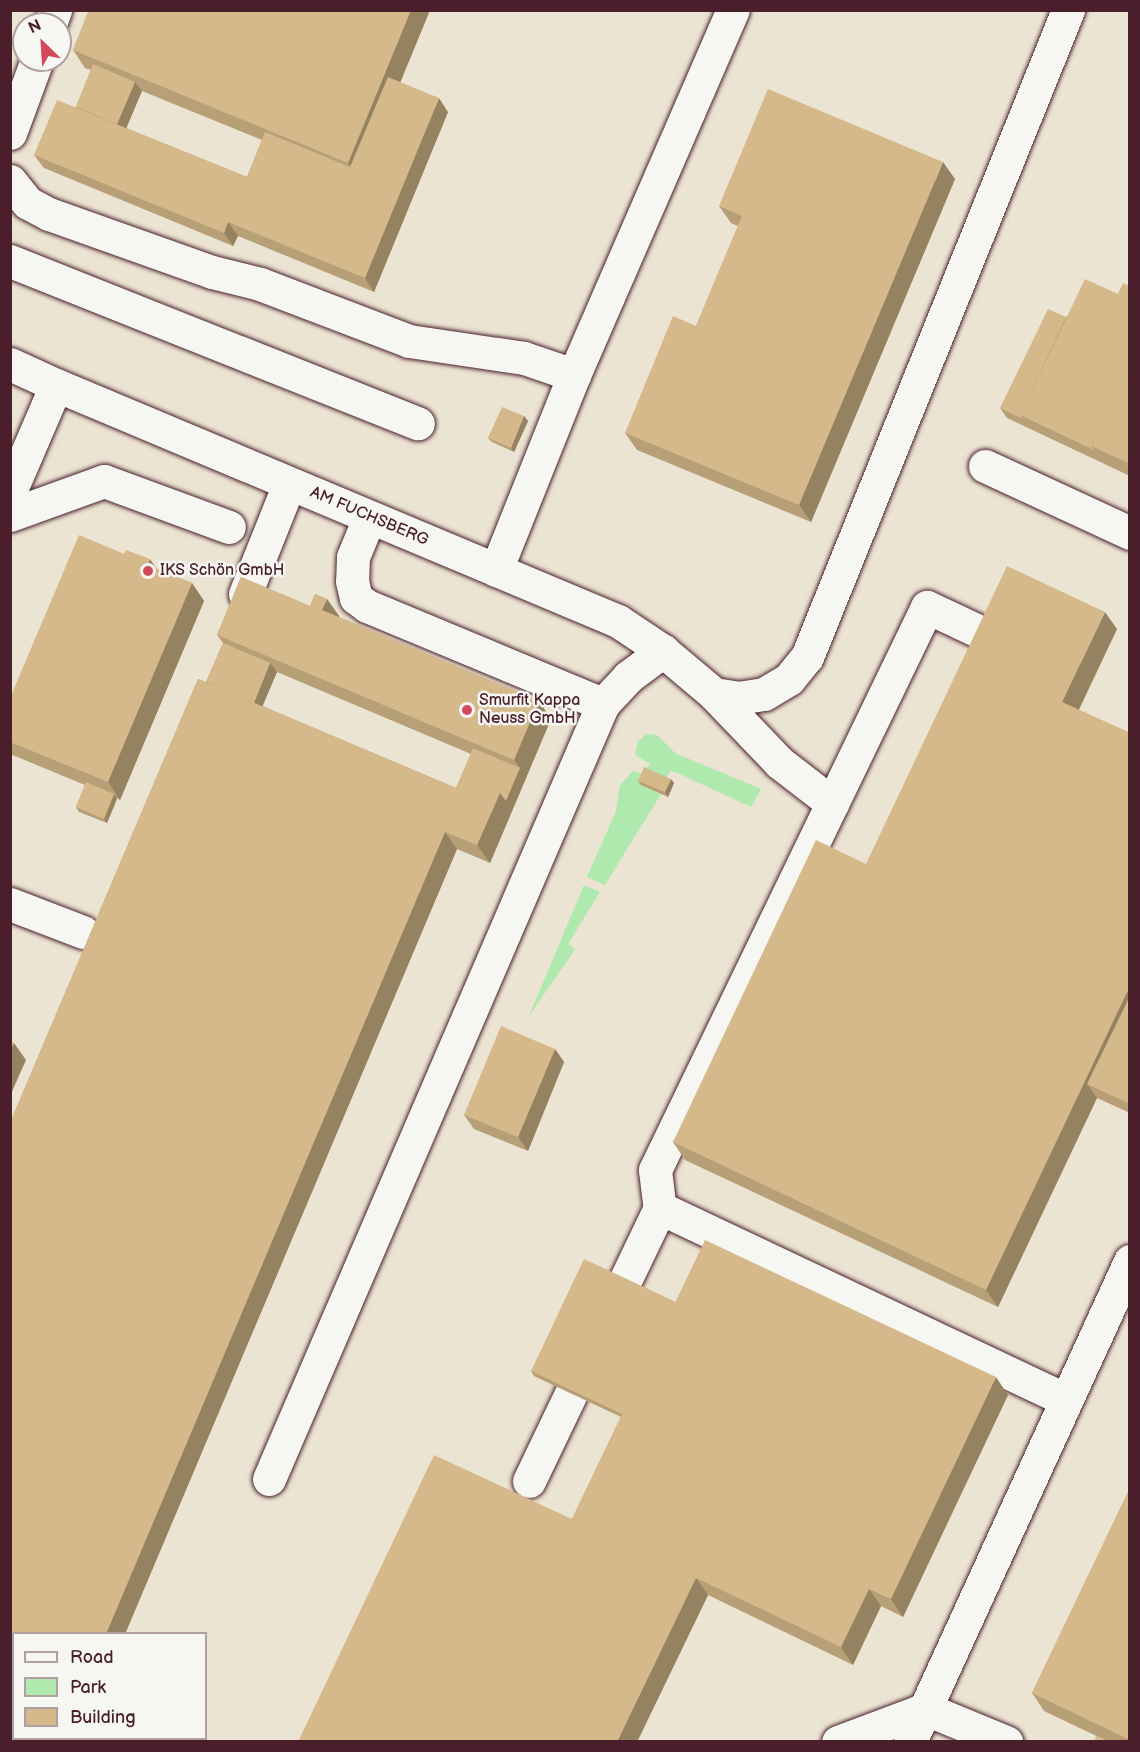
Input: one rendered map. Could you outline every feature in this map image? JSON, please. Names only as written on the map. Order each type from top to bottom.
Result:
[{"type":"street","points":[[496,570],[574,375],[733,10]]},
{"type":"street","points":[[714,694],[738,698],[764,694],[789,679],[807,657],[1068,10]]},
{"type":"street","points":[[10,133],[33,72]]},
{"type":"street","points":[[10,181],[28,203],[49,214],[212,272],[260,284],[409,341],[524,358],[574,375]]},
{"type":"street","points":[[10,261],[418,423]]},
{"type":"street","name":"AM FUCHSBERG","points":[[10,364],[56,386],[618,621],[663,651],[714,694],[780,763],[832,803]]},
{"type":"street","points":[[10,492],[56,386]]},
{"type":"street","points":[[985,466],[1130,533]]},
{"type":"street","points":[[10,515],[104,481],[229,527]]},
{"type":"street","points":[[245,594],[289,484]]},
{"type":"street","points":[[369,518],[353,557],[352,581],[356,598],[367,606],[603,704]]},
{"type":"street","points":[[529,1481],[660,1208],[655,1170],[927,607],[993,638]]},
{"type":"street","points":[[269,1479],[603,704],[628,677],[663,651]]},
{"type":"street","points":[[10,904],[83,932]]},
{"type":"street","points":[[660,1208],[1066,1400]]},
{"type":"street","points":[[910,1742],[1066,1400],[1118,1316],[1130,1262]]},
{"type":"street","points":[[838,1742],[926,1709],[1005,1742]]},
{"type":"shaded area","points":[[11,11],[1129,11],[1129,1741],[11,1742]]},
{"type":"green space","points":[[646,734],[657,735],[675,753],[761,789],[751,807],[675,772],[670,771],[665,780],[642,785],[661,794],[605,885],[587,877],[616,811],[620,785],[633,771],[642,773],[650,764],[635,755],[638,742]]},
{"type":"green space","points":[[584,885],[600,892],[568,944],[575,949],[574,951],[529,1016]]},
{"type":"building","points":[[89,10],[411,10],[348,163],[73,50]]},
{"type":"building","points":[[93,64],[135,82],[117,124],[76,107]]},
{"type":"building","points":[[388,77],[439,98],[365,278],[228,222],[224,233],[34,155],[57,100],[247,177],[265,132],[350,167]]},
{"type":"building","points":[[768,89],[943,162],[799,505],[625,433],[673,316],[696,326],[742,216],[719,206]]},
{"type":"building","points":[[1085,279],[1118,294],[1123,283],[1130,286],[1130,366],[1091,446],[1094,450],[1020,415]]},
{"type":"building","points":[[1048,309],[1066,317],[1020,415],[1023,419],[1000,408]]},
{"type":"building","points":[[1130,366],[1130,464],[1091,446]]},
{"type":"building","points":[[502,407],[524,416],[511,448],[488,438]]},
{"type":"building","points":[[79,535],[124,554],[126,550],[150,559],[148,565],[192,583],[108,782],[10,742],[10,698]]},
{"type":"building","points":[[1007,566],[1105,612],[1062,702],[1130,733],[1130,993],[1127,992],[986,1290],[673,1142],[816,840],[866,864]]},
{"type":"building","points":[[241,577],[310,606],[315,594],[327,599],[322,610],[539,701],[514,760],[217,635]]},
{"type":"building","points":[[223,643],[270,663],[254,703],[206,682]]},
{"type":"building","points":[[198,679],[458,789],[463,777],[500,793],[477,845],[445,832],[107,1632],[12,1632],[12,1740],[172,1740],[172,1742],[10,1742],[10,1123]]},
{"type":"building","points":[[473,748],[520,768],[506,801],[500,793],[463,777],[458,789],[456,788]]},
{"type":"building","points":[[644,767],[671,779],[665,792],[638,781]]},
{"type":"building","points":[[86,782],[114,794],[104,819],[76,807]]},
{"type":"building","points":[[1130,996],[1130,1104],[1087,1084]]},
{"type":"building","points":[[501,1026],[555,1049],[518,1137],[464,1115]]},
{"type":"building","points":[[705,1240],[996,1377],[891,1599],[869,1589],[841,1647],[696,1578],[617,1742],[298,1742],[434,1455],[572,1519]]},
{"type":"building","points":[[584,1259],[676,1302],[622,1414],[531,1371]]},
{"type":"building","points":[[1130,1488],[1130,1740],[1032,1693]]},
{"type":"building","points":[[1096,1736],[1108,1742],[1094,1742]]},
{"type":"place","name":"IKS Schön GmbH","points":[[148,571]]},
{"type":"place","name":"Smurfit Kappa Neuss GmbH","points":[[467,710]]}]
